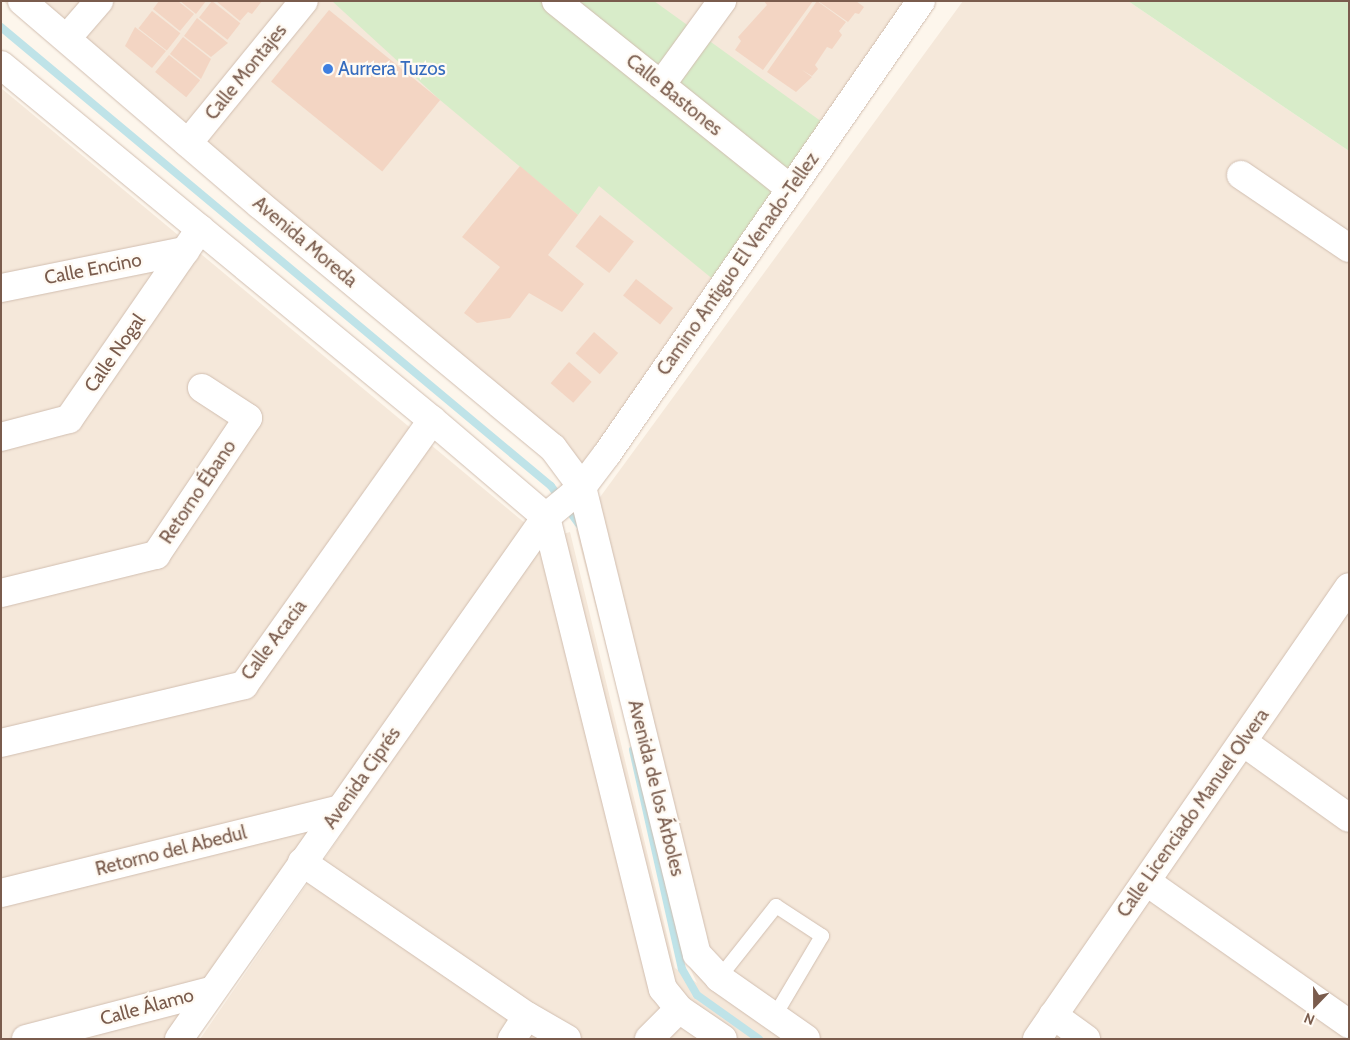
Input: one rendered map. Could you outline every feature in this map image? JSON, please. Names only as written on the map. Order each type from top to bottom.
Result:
[{"type":"street","name":"Avenida Moreda","points":[[22,1],[553,448],[582,487]]},
{"type":"street","points":[[67,38],[99,1]]},
{"type":"street","name":"Calle Montajes","points":[[188,142],[304,1]]},
{"type":"street","name":"Calle Bastones","points":[[556,1],[791,189]]},
{"type":"street","points":[[660,85],[722,1]]},
{"type":"street","name":"Camino Antiguo El Venado-Tellez","points":[[546,517],[582,487],[921,1]]},
{"type":"street","points":[[1,65],[192,240],[432,420],[546,517],[663,989],[679,1009],[723,1039]]},
{"type":"street","points":[[1241,175],[1349,248]]},
{"type":"street","name":"Calle Encino","points":[[1,288],[192,240]]},
{"type":"street","name":"Calle Nogal","points":[[1,438],[69,419],[192,240]]},
{"type":"street","name":"Retorno Ébano","points":[[1,593],[156,555],[248,418],[202,388]]},
{"type":"street","name":"Calle Acacia","points":[[1,744],[244,684],[432,420]]},
{"type":"street","name":"Avenida de los Árboles","points":[[582,487],[697,954],[719,978],[806,1039]]},
{"type":"street","name":"Avenida Ciprés","points":[[179,1039],[210,991],[546,517]]},
{"type":"street","name":"Calle Licenciado Manuel Olvera","points":[[1037,1039],[1349,587]]},
{"type":"street","points":[[1243,742],[1349,818]]},
{"type":"street","name":"Retorno del Abedul","points":[[1,893],[340,809]]},
{"type":"street","points":[[302,862],[527,1016],[567,1039]]},
{"type":"street","points":[[1147,882],[1349,1024]]},
{"type":"street","name":"Calle Álamo","points":[[26,1039],[210,991]]},
{"type":"street","points":[[649,1039],[679,1009]]},
{"type":"street","points":[[1053,1015],[1086,1039]]},
{"type":"street","points":[[512,1039],[527,1016]]},
{"type":"lane","points":[[719,978],[776,906],[822,936],[774,1017]]},
{"type":"shaded area","points":[[3,1],[918,1],[581,487]]},
{"type":"shaded area","points":[[963,1],[1128,1],[1349,151],[1349,1039],[200,1039],[545,539],[570,532],[675,968],[697,983],[688,964],[576,530]]},
{"type":"shaded area","points":[[1,88],[543,538],[186,1039],[1,1039]]},
{"type":"green space","points":[[332,1],[654,1],[829,127],[720,285],[599,186],[578,215],[440,100]]},
{"type":"green space","points":[[1128,1],[1349,1],[1349,151]]},
{"type":"building","points":[[159,1],[178,1],[194,14],[180,31],[153,9]]},
{"type":"building","points":[[180,1],[206,1],[196,14]]},
{"type":"building","points":[[212,1],[240,23],[227,40],[199,18]]},
{"type":"building","points":[[216,1],[262,1],[252,14],[248,12],[240,21]]},
{"type":"building","points":[[764,1],[813,1],[763,70],[735,50],[741,41],[738,37],[767,5]]},
{"type":"building","points":[[817,1],[846,22],[839,31],[842,35],[832,49],[827,47],[815,65],[818,69],[812,76],[802,70],[812,77],[796,92],[767,72]]},
{"type":"building","points":[[818,1],[856,1],[864,7],[859,14],[855,13],[848,22]]},
{"type":"building","points":[[329,10],[440,100],[382,171],[271,81]]},
{"type":"building","points":[[152,11],[180,33],[167,51],[138,28]]},
{"type":"building","points":[[197,18],[228,43],[211,57],[184,36]]},
{"type":"building","points":[[135,27],[166,51],[152,68],[125,46]]},
{"type":"building","points":[[183,37],[211,59],[201,79],[170,54]]},
{"type":"building","points":[[169,55],[200,80],[186,97],[155,72]]},
{"type":"building","points":[[520,166],[578,215],[548,255],[584,284],[562,312],[529,293],[510,318],[477,323],[464,313],[500,267],[462,237]]},
{"type":"building","points":[[600,215],[634,241],[609,273],[575,247]]},
{"type":"building","points":[[636,279],[673,308],[660,324],[623,296]]},
{"type":"building","points":[[594,332],[618,353],[600,374],[576,353]]},
{"type":"building","points":[[569,362],[592,382],[573,403],[551,383]]},
{"type":"waterway","points":[[1,27],[551,486],[581,527]]},
{"type":"waterway","points":[[633,750],[682,969],[697,995],[759,1039]]},
{"type":"place","name":"Aurrera Tuzos","points":[[328,69]]}]
